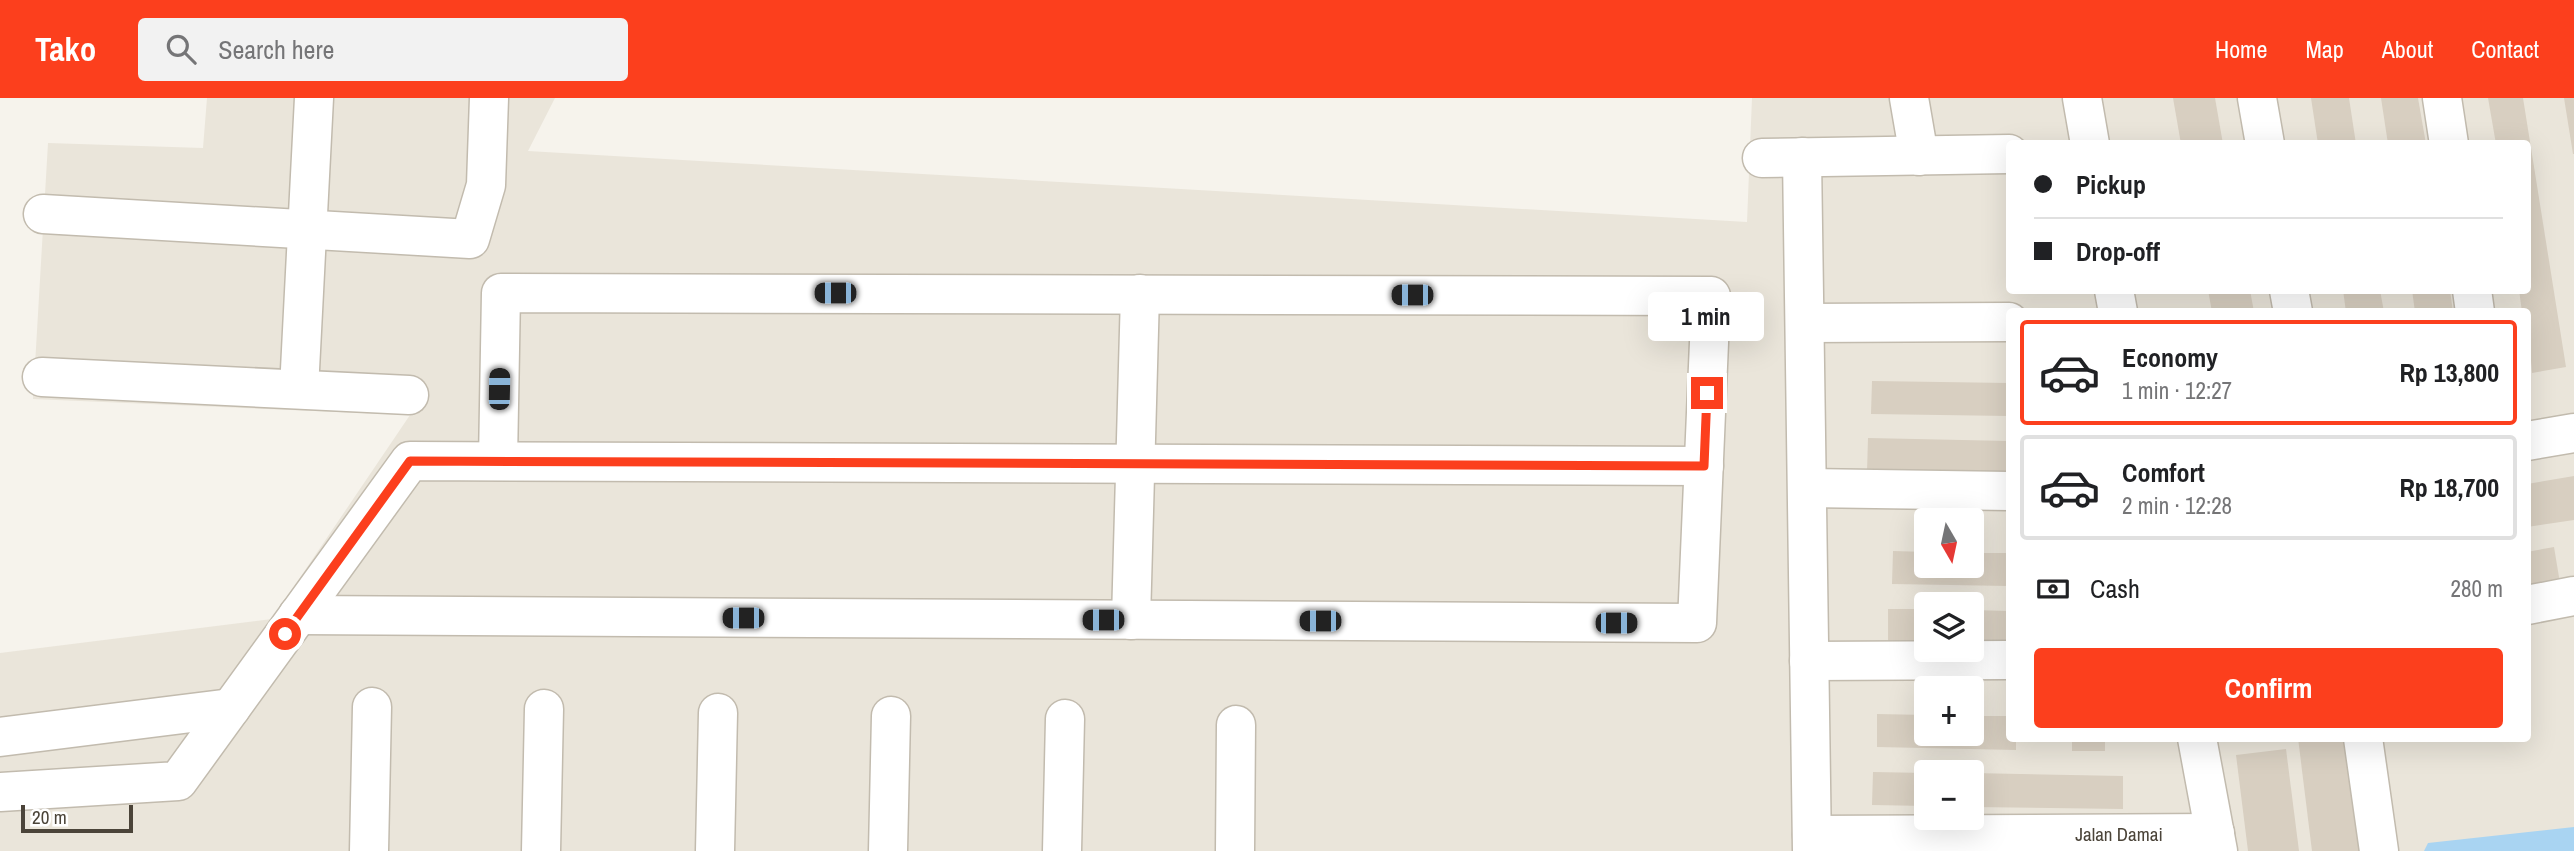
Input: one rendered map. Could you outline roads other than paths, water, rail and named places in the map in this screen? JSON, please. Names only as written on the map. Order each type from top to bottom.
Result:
[{"type":"street","points":[[299,389],[314,98]]},
{"type":"street","points":[[43,214],[470,239],[486,186],[489,98]]},
{"type":"street","points":[[1909,98],[1919,156]]},
{"type":"street","points":[[2082,98],[2089,140]]},
{"type":"street","points":[[2257,98],[2263,140]]},
{"type":"street","points":[[2442,98],[2448,140]]},
{"type":"street","points":[[1762,158],[2006,154]]},
{"type":"street","points":[[1802,158],[1807,323],[1812,843]]},
{"type":"street","points":[[298,615],[1697,623],[1711,296],[501,293],[498,461]]},
{"type":"street","points":[[1131,620],[1140,294]]},
{"type":"street","points":[[1807,323],[2006,322]]},
{"type":"street","points":[[42,377],[410,395]]},
{"type":"street","points":[[2531,440],[2574,433]]},
{"type":"street","points":[[0,792],[178,780],[410,461],[1704,466]]},
{"type":"street","points":[[1808,488],[2006,491]]},
{"type":"street","points":[[2531,604],[2574,596]]},
{"type":"street","points":[[1809,661],[2006,660]]},
{"type":"street","points":[[369,851],[372,707]]},
{"type":"street","points":[[0,737],[231,708]]},
{"type":"street","points":[[541,851],[544,709]]},
{"type":"street","points":[[715,851],[718,713]]},
{"type":"street","points":[[888,851],[891,716]]},
{"type":"street","points":[[1062,851],[1065,719]]},
{"type":"street","points":[[1235,851],[1236,725]]},
{"type":"street","points":[[2198,742],[2216,845]]},
{"type":"street","points":[[2364,742],[2379,851]]},
{"type":"street","name":"Jalan Damai","points":[[1812,843],[2216,845]]},
{"type":"water","points":[[2574,827],[2574,851],[2424,851],[2428,843]]}]
